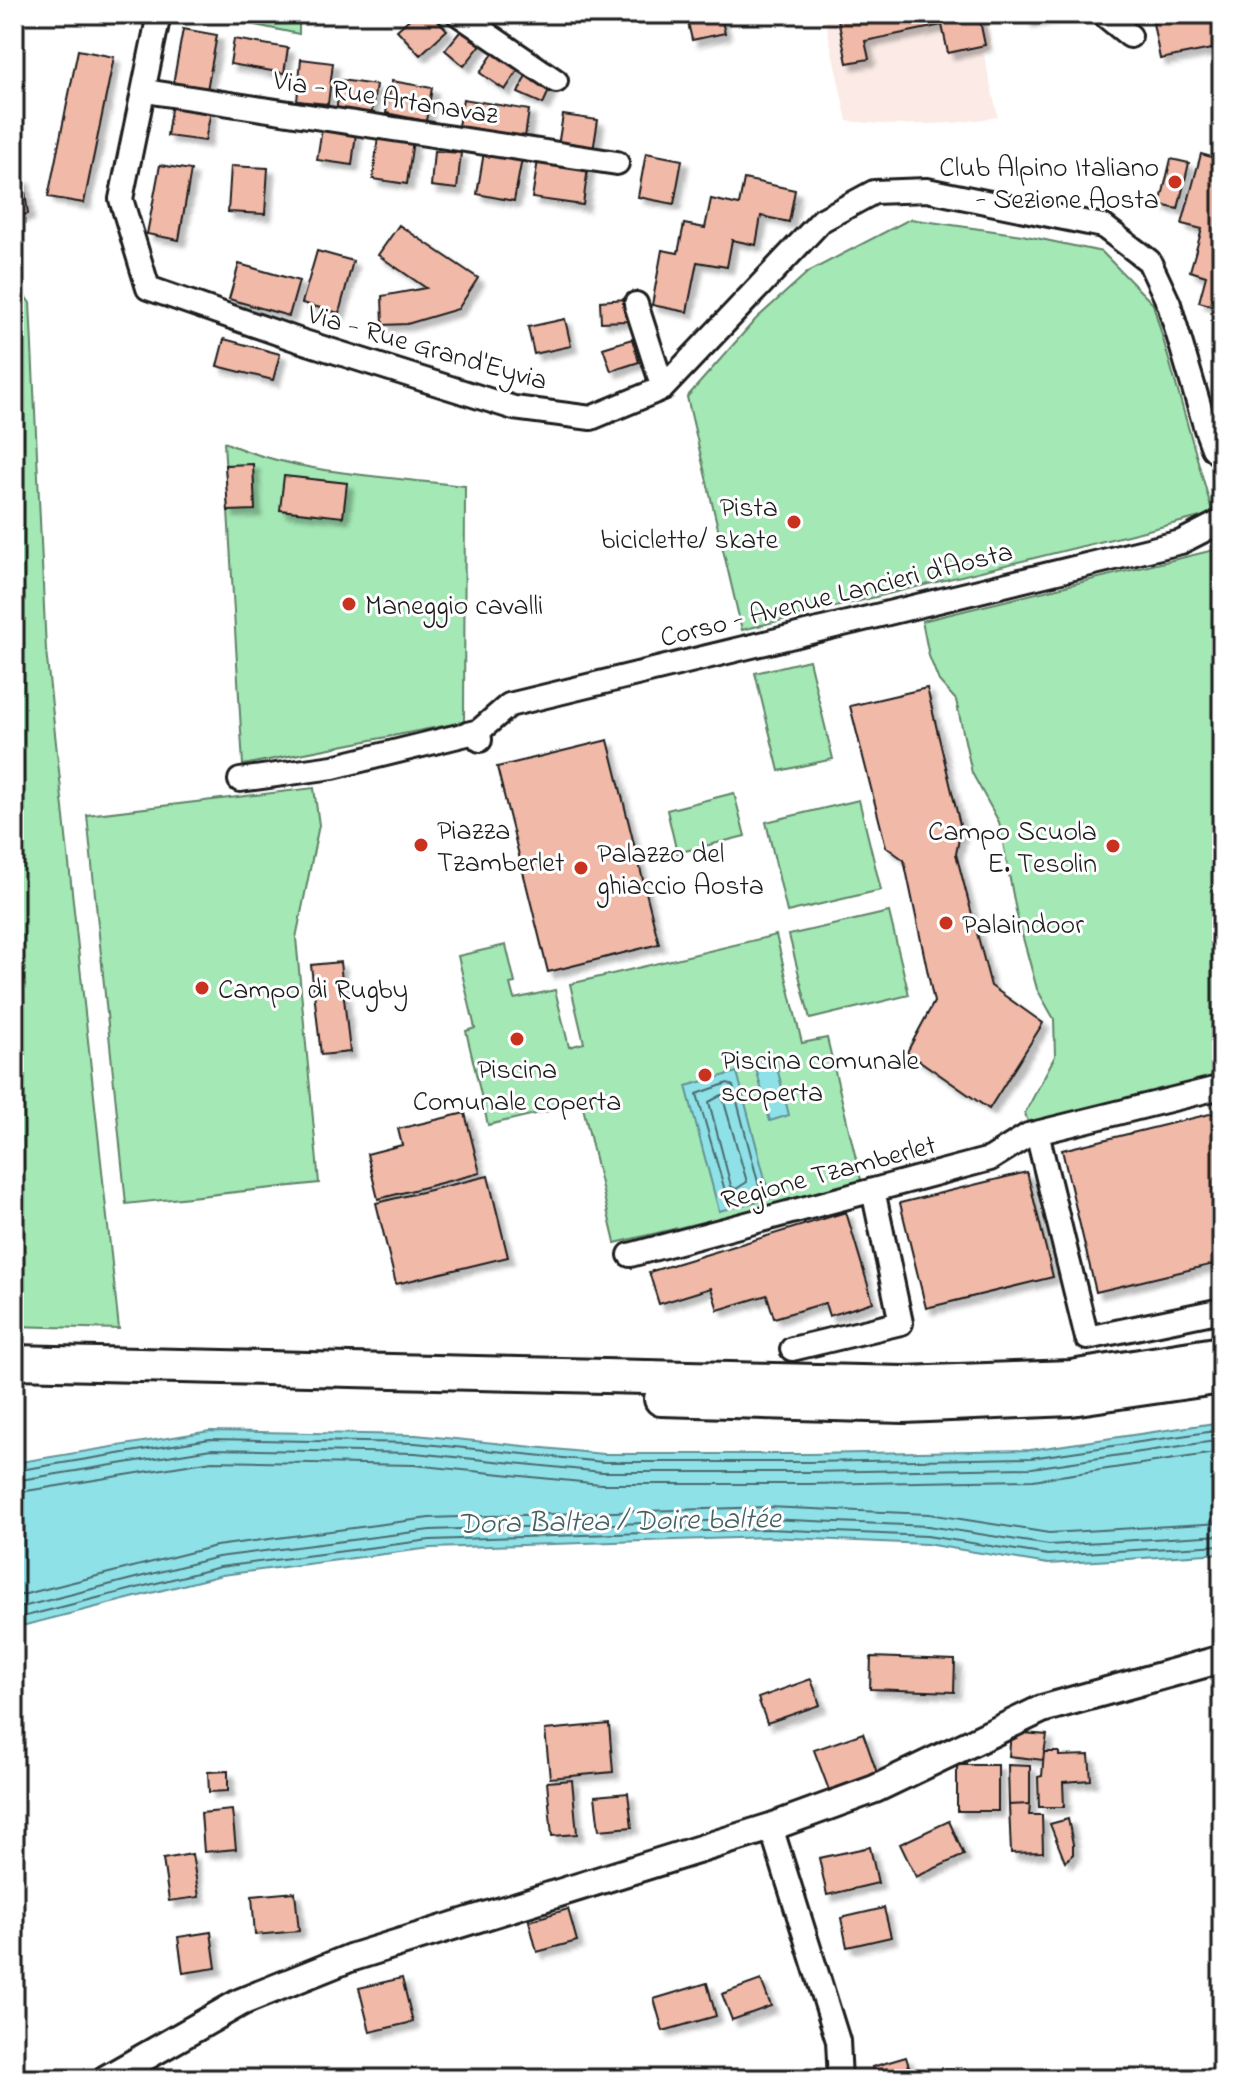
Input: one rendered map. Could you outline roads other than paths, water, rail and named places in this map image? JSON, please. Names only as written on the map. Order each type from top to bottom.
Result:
[{"type":"highway","points":[[14,1362],[904,1383],[1071,1377],[1222,1353]]},
{"type":"highway","points":[[14,1384],[904,1406],[1071,1399],[1222,1377]]},
{"type":"main road","points":[[106,2079],[241,2002],[350,1958],[771,1827],[875,1789],[1013,1720],[1222,1659]]},
{"type":"street","name":"Via - Rue Grand'Eyvia","points":[[159,14],[121,199],[148,288],[514,408],[591,418],[663,388],[822,220],[874,192],[927,190],[1103,226],[1149,261],[1169,304],[1213,448],[1222,457]]},
{"type":"street","points":[[458,14],[556,81]]},
{"type":"street","points":[[1103,14],[1130,36]]},
{"type":"street","name":"Via - Rue Artanavaz","points":[[145,91],[617,163]]},
{"type":"street","points":[[636,304],[663,388]]},
{"type":"street","name":"Corso - Avenue Lancieri d'Aosta","points":[[240,780],[333,767],[480,736],[509,705],[1000,583],[1181,542],[1222,521]]},
{"type":"street","name":"Regione Tzamberlet","points":[[630,1255],[990,1159],[1037,1133],[1222,1087]]},
{"type":"street","points":[[1037,1133],[1087,1338],[1222,1310]]},
{"type":"street","points":[[792,1349],[901,1323],[873,1190]]},
{"type":"street","points":[[771,1827],[838,2041],[840,2079]]},
{"type":"water","points":[[774,1056],[789,1115],[770,1121],[754,1061]]},
{"type":"water","points":[[737,1072],[770,1198],[719,1211],[686,1086]]},
{"type":"water","name":"Dora Baltea / Doire baltée","points":[[1222,1422],[1222,1553],[1048,1564],[926,1544],[767,1537],[431,1548],[222,1575],[14,1628],[14,1463],[210,1431],[416,1435],[603,1454],[809,1454],[1030,1450]]},
{"type":"place","name":"Club Alpino Italiano - Sezione Aosta","points":[[1175,182]]},
{"type":"place","name":"Pista biciclette/ skate","points":[[794,522]]},
{"type":"place","name":"Maneggio cavalli","points":[[349,604]]},
{"type":"place","name":"Piazza Tzamberlet","points":[[421,845]]},
{"type":"place","name":"Campo Scuola E. Tesolin","points":[[1113,846]]},
{"type":"place","name":"Palazzo del ghiaccio Aosta","points":[[581,868]]},
{"type":"place","name":"Palaindoor","points":[[946,923]]},
{"type":"place","name":"Campo di Rugby","points":[[202,988]]},
{"type":"place","name":"Piscina Comunale coperta","points":[[517,1039]]},
{"type":"place","name":"Piscina comunale scoperta","points":[[705,1075]]}]
